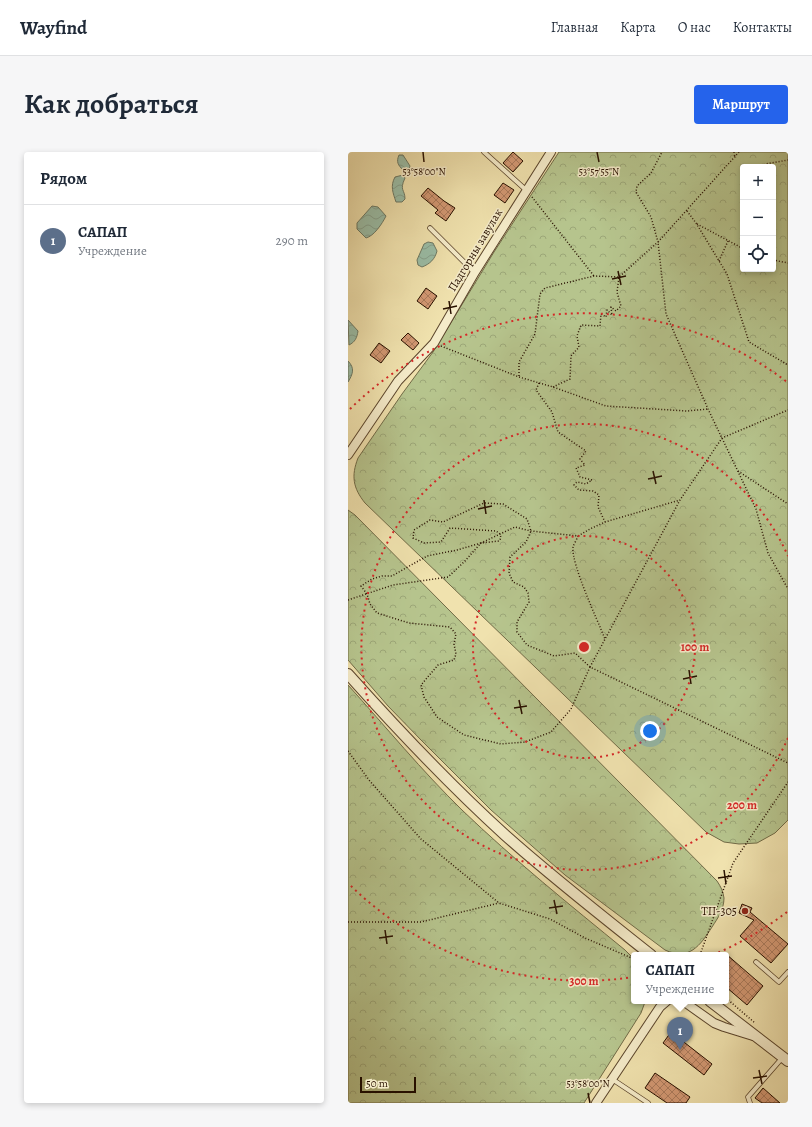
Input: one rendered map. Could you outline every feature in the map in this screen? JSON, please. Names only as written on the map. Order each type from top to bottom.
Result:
[{"type":"street","name":"Падгорны завулак","points":[[348,455],[398,381],[434,343],[475,272],[551,152]]},
{"type":"street","points":[[348,674],[424,757],[468,800],[553,876],[647,952]]},
{"type":"street","points":[[596,1103],[660,1007],[664,1004]]},
{"type":"street","points":[[687,1004],[714,1023],[760,1038]]},
{"type":"street","points":[[714,1004],[760,1038],[785,1059]]},
{"type":"lane","points":[[484,152],[526,190]]},
{"type":"lane","points":[[430,228],[475,272]]},
{"type":"lane","points":[[756,962],[780,982],[788,972]]},
{"type":"lane","points":[[750,1103],[748,1097],[785,1059]]},
{"type":"lane","points":[[612,1078],[648,1103]]},
{"type":"path","points":[[662,152],[651,173],[637,186],[636,192],[651,217],[658,242],[666,314],[708,409],[756,509],[768,553],[788,589]]},
{"type":"path","points":[[734,152],[735,158]]},
{"type":"path","points":[[553,387],[570,379],[571,356],[579,347],[577,336],[581,326],[600,326],[601,314],[606,317],[607,310],[612,315],[611,307],[616,310],[621,306],[617,292],[619,277],[658,242],[739,152]]},
{"type":"path","points":[[765,164],[788,160]]},
{"type":"path","points":[[526,190],[594,276]]},
{"type":"path","points":[[686,211],[696,224],[727,274],[749,342],[788,365]]},
{"type":"path","points":[[696,224],[740,247]]},
{"type":"path","points":[[719,261],[728,241]]},
{"type":"path","points":[[776,261],[788,263]]},
{"type":"path","points":[[519,377],[519,362],[535,334],[540,294],[545,288],[594,276],[619,277]]},
{"type":"path","points":[[434,343],[519,377],[553,387],[606,406],[687,411],[708,409]]},
{"type":"path","points":[[539,383],[536,390],[552,412],[558,432],[586,451],[580,459],[585,465],[576,468],[580,477],[592,480],[586,484],[577,482],[574,485],[579,490],[593,491],[599,496],[598,506],[605,522]]},
{"type":"path","points":[[578,536],[532,531],[515,527],[481,543],[427,556],[392,576],[382,576],[372,579],[361,586],[377,614],[409,623],[450,627],[456,634],[454,644],[456,654],[454,660],[438,665],[421,685],[424,696],[437,717],[464,735],[501,744],[524,742],[551,732],[571,709],[590,667],[680,500],[722,438],[788,410]]},
{"type":"path","points":[[738,470],[788,504]]},
{"type":"path","points":[[605,639],[574,560],[573,547],[578,536],[605,522],[680,500]]},
{"type":"path","points":[[500,534],[496,531],[450,528],[440,542],[424,543],[413,538],[414,530],[430,520],[443,522],[484,503],[503,504],[527,519],[532,531]]},
{"type":"path","points":[[532,531],[526,542],[510,557],[509,573],[513,582],[524,587],[528,593],[529,602],[517,622],[517,632],[527,645],[554,656],[575,653],[590,667],[788,763]]},
{"type":"path","points":[[348,600],[393,585],[448,577],[481,543],[499,541],[501,538],[500,534]]},
{"type":"path","points":[[348,751],[369,780],[420,839],[498,903],[550,919],[585,938],[631,957]]},
{"type":"path","points":[[701,952],[733,864],[788,782]]},
{"type":"path","points":[[348,922],[421,922],[498,903]]},
{"type":"green space","points":[[559,152],[788,152],[788,820],[775,833],[757,843],[739,844],[724,842],[706,832],[365,503],[354,482],[354,471],[358,458],[433,352],[494,252]]},
{"type":"green space","points":[[348,510],[355,515],[717,881],[722,889],[724,902],[722,910],[708,934],[698,946],[689,952],[670,952],[665,950],[565,875],[491,810],[388,706],[348,660]]},
{"type":"green space","points":[[348,685],[418,764],[462,810],[522,864],[631,956],[631,1004],[644,1004],[641,1013],[584,1103],[348,1103]]},
{"type":"water","points":[[399,155],[403,155],[410,166],[409,169],[403,170],[400,167],[398,163]]},
{"type":"water","points":[[403,175],[405,178],[402,188],[405,199],[402,202],[396,202],[392,190],[393,183],[395,177]]},
{"type":"water","points":[[372,206],[378,207],[386,216],[375,232],[366,238],[357,229],[357,223]]},
{"type":"water","points":[[428,242],[433,243],[437,251],[432,261],[422,267],[418,265],[417,260],[424,244]]},
{"type":"water","points":[[348,320],[358,331],[355,340],[349,345]]},
{"type":"water","points":[[348,361],[352,366],[352,371],[348,382]]},
{"type":"building","points":[[513,152],[523,161],[513,172],[503,163]]},
{"type":"building","points":[[503,183],[514,190],[505,203],[494,195]]},
{"type":"building","points":[[428,188],[455,208],[446,221],[435,213],[438,210],[421,196]]},
{"type":"building","points":[[426,288],[437,296],[428,309],[417,301]]},
{"type":"building","points":[[408,333],[419,343],[413,350],[401,340]]},
{"type":"building","points":[[379,343],[390,351],[381,363],[370,355]]},
{"type":"building","points":[[742,904],[752,908],[750,912],[788,944],[771,963],[740,936],[754,920],[739,913]]},
{"type":"building","points":[[729,957],[763,986],[747,1005],[729,990]]},
{"type":"building","points":[[671,1032],[712,1064],[704,1075],[663,1043]]},
{"type":"building","points":[[655,1073],[690,1097],[686,1103],[667,1103],[645,1088]]},
{"type":"building","points":[[763,1088],[780,1103],[762,1103],[755,1098]]},
{"type":"place","name":"ТП-305","points":[[745,911]]},
{"type":"place","name":"САПАП","points":[[680,1050]]}]
